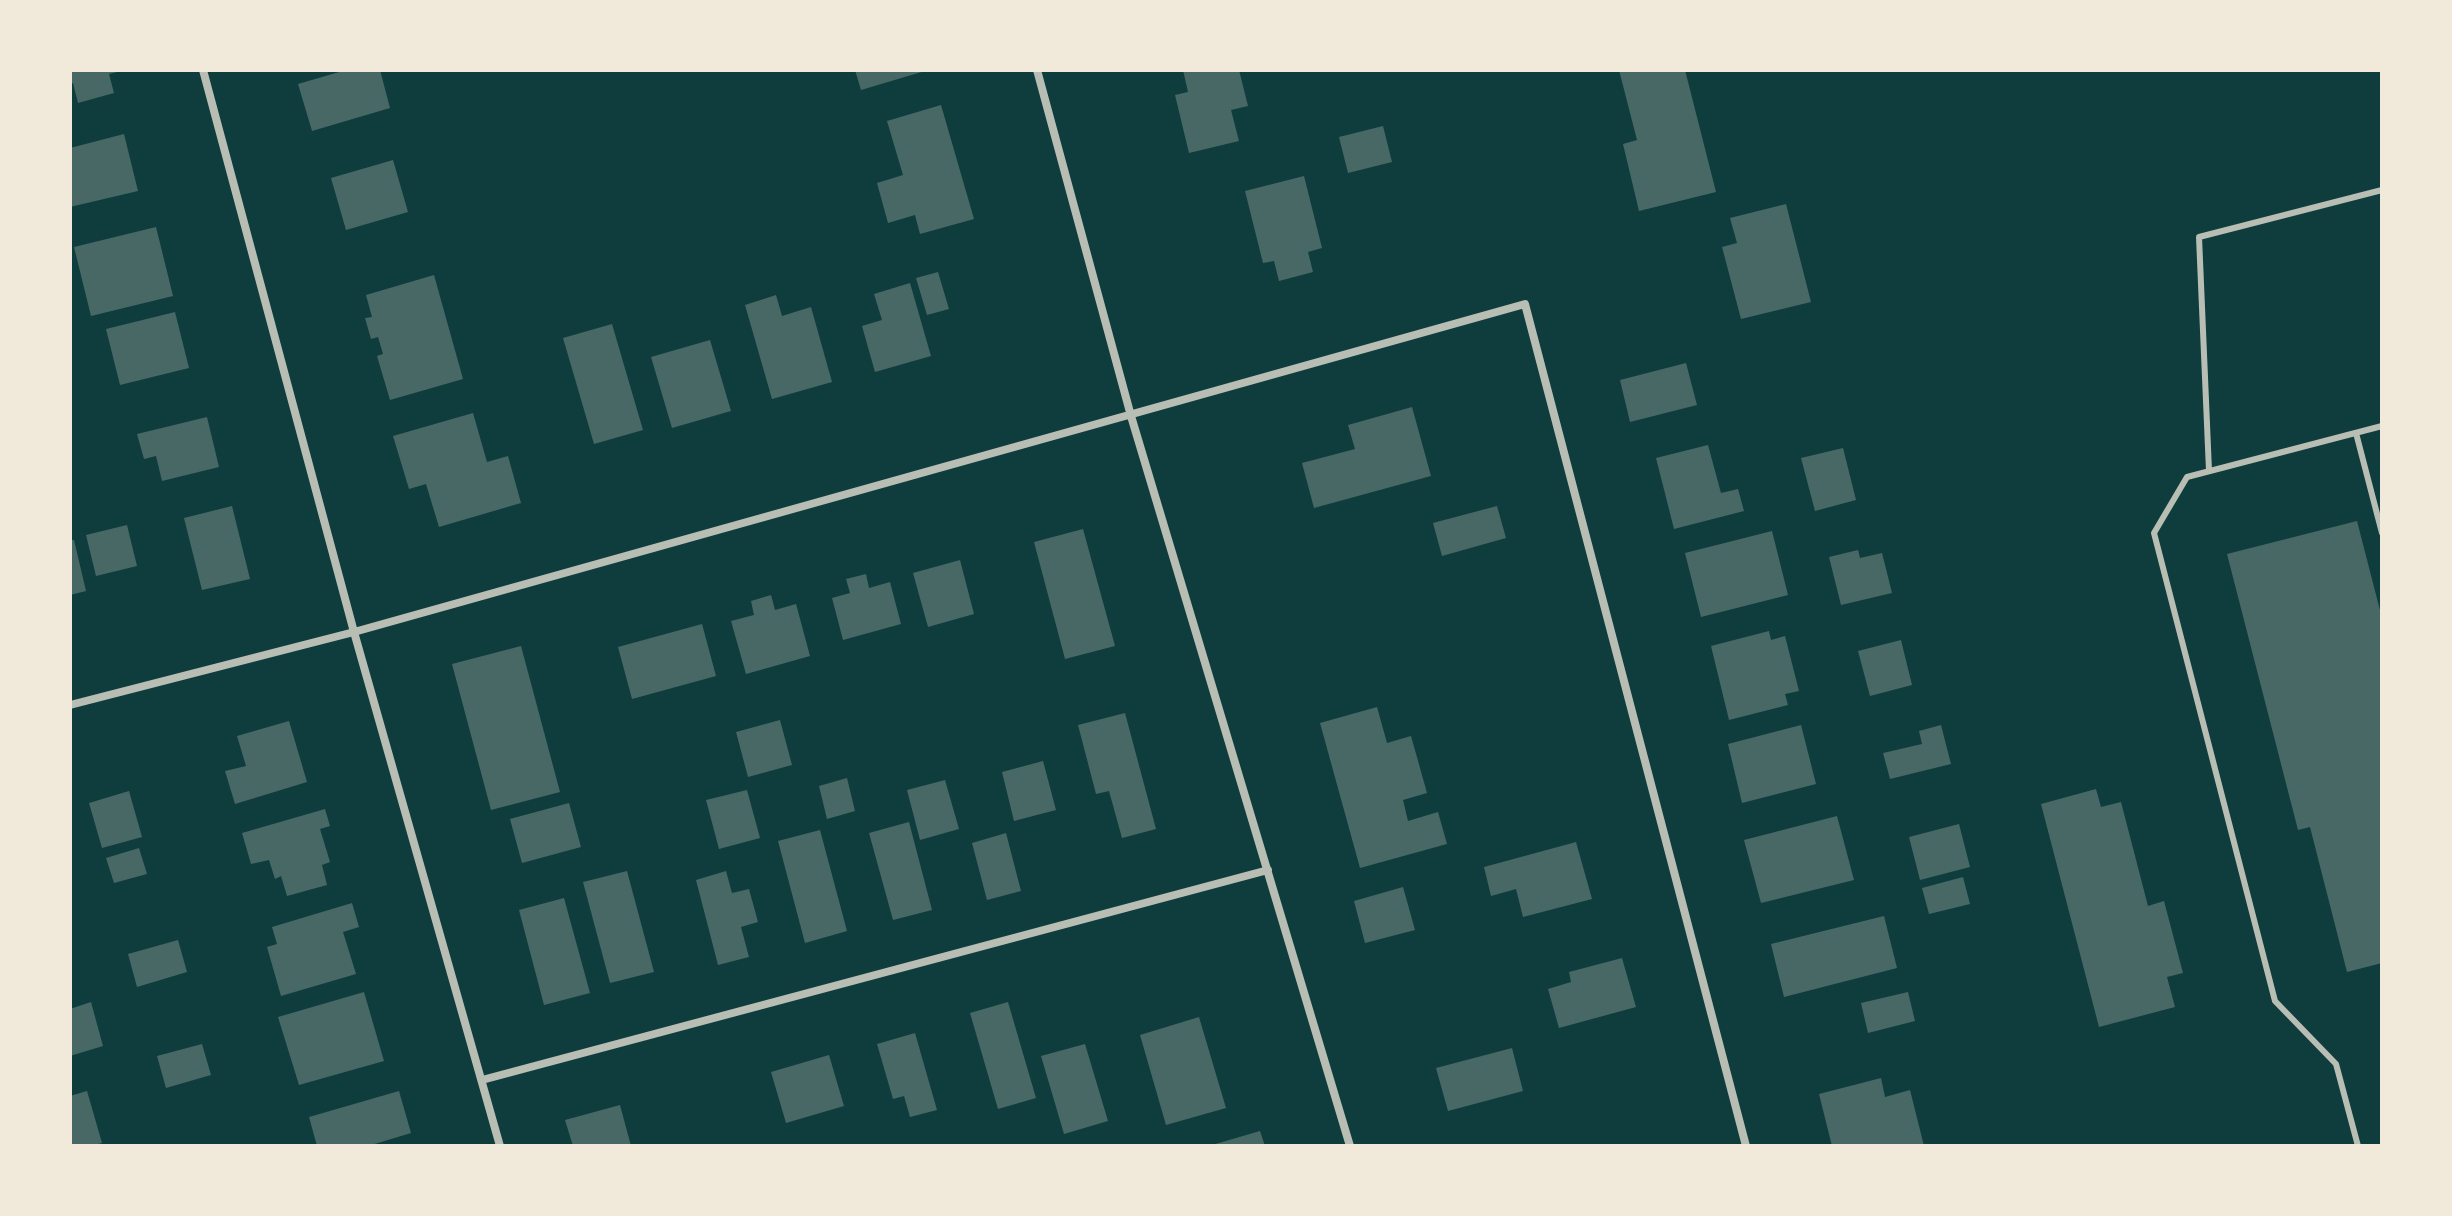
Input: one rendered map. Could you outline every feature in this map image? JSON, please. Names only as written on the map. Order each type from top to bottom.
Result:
[{"type":"street","points":[[203,70],[354,632],[500,1146]]},
{"type":"street","points":[[1037,70],[1131,416],[1350,1146]]},
{"type":"street","points":[[70,705],[354,632],[1525,304],[1746,1146]]},
{"type":"street","points":[[482,1080],[1268,870]]},
{"type":"lane","points":[[2209,471],[2199,237],[2382,190]]},
{"type":"lane","points":[[2358,1146],[2336,1064],[2275,1001],[2154,533],[2187,477],[2382,426]]},
{"type":"lane","points":[[2356,433],[2382,533]]},
{"type":"building","points":[[70,70],[121,71],[109,74],[114,93],[78,103],[73,83],[70,84]]},
{"type":"building","points":[[346,70],[380,70],[390,108],[312,131],[298,84]]},
{"type":"building","points":[[855,70],[925,70],[925,71],[861,90]]},
{"type":"building","points":[[1183,70],[1239,70],[1248,106],[1231,110],[1239,141],[1189,153],[1175,95],[1188,92]]},
{"type":"building","points":[[1619,70],[1685,70],[1716,192],[1639,211],[1623,144],[1637,140]]},
{"type":"building","points":[[941,105],[974,219],[920,234],[915,215],[888,223],[877,183],[903,175],[887,121]]},
{"type":"building","points":[[1383,126],[1392,162],[1348,173],[1339,137]]},
{"type":"building","points":[[124,134],[138,191],[70,207],[70,148]]},
{"type":"building","points":[[393,160],[408,212],[346,230],[331,178]]},
{"type":"building","points":[[1304,176],[1322,248],[1308,252],[1313,272],[1279,281],[1274,261],[1263,263],[1245,191]]},
{"type":"building","points":[[1786,204],[1811,302],[1741,319],[1722,247],[1737,243],[1730,218]]},
{"type":"building","points":[[156,227],[173,296],[91,316],[74,247]]},
{"type":"building","points":[[938,272],[949,309],[927,315],[916,278]]},
{"type":"building","points":[[434,275],[463,379],[390,400],[377,356],[383,354],[378,337],[371,339],[365,318],[372,317],[366,295]]},
{"type":"building","points":[[910,283],[931,356],[875,372],[862,326],[882,320],[874,294]]},
{"type":"building","points":[[776,295],[782,316],[811,307],[832,382],[772,399],[745,305]]},
{"type":"building","points":[[175,312],[189,368],[120,385],[106,329]]},
{"type":"building","points":[[612,324],[643,430],[594,444],[563,338]]},
{"type":"building","points":[[710,340],[731,411],[672,428],[651,357]]},
{"type":"building","points":[[1686,363],[1697,405],[1630,422],[1620,380]]},
{"type":"building","points":[[1412,407],[1431,476],[1314,508],[1302,463],[1355,449],[1348,425]]},
{"type":"building","points":[[473,413],[487,462],[508,456],[521,503],[439,527],[426,484],[409,489],[393,436]]},
{"type":"building","points":[[207,417],[219,467],[162,481],[156,456],[144,459],[137,434]]},
{"type":"building","points":[[1708,445],[1721,493],[1738,489],[1744,511],[1674,529],[1656,458]]},
{"type":"building","points":[[1843,448],[1856,500],[1815,511],[1801,458]]},
{"type":"building","points":[[232,506],[250,579],[202,590],[184,518]]},
{"type":"building","points":[[1497,506],[1506,538],[1442,556],[1433,523]]},
{"type":"building","points":[[2357,521],[2382,618],[2382,963],[2347,972],[2310,827],[2298,830],[2227,554]]},
{"type":"building","points":[[127,525],[137,566],[96,576],[86,535]]},
{"type":"building","points":[[1083,529],[1115,646],[1065,659],[1034,542]]},
{"type":"building","points":[[1772,531],[1788,595],[1701,617],[1685,553]]},
{"type":"building","points":[[70,540],[74,540],[86,591],[70,595]]},
{"type":"building","points":[[1858,550],[1860,558],[1882,553],[1892,593],[1841,605],[1829,557]]},
{"type":"building","points":[[960,560],[974,614],[928,627],[913,573]]},
{"type":"building","points":[[866,574],[869,588],[890,582],[901,624],[843,640],[832,598],[850,593],[846,579]]},
{"type":"building","points":[[771,595],[775,610],[796,604],[810,656],[746,674],[731,621],[754,615],[751,601]]},
{"type":"building","points":[[702,624],[716,676],[632,699],[618,647]]},
{"type":"building","points":[[1769,631],[1771,640],[1785,636],[1799,691],[1785,694],[1788,705],[1729,720],[1711,646]]},
{"type":"building","points":[[1901,640],[1912,685],[1870,696],[1858,651]]},
{"type":"building","points":[[521,646],[560,792],[491,810],[452,664]]},
{"type":"building","points":[[1377,707],[1387,743],[1411,736],[1427,793],[1403,800],[1408,821],[1438,812],[1447,844],[1360,868],[1320,723]]},
{"type":"building","points":[[1125,713],[1156,829],[1122,838],[1109,791],[1096,794],[1078,725]]},
{"type":"building","points":[[780,720],[792,765],[748,777],[736,732]]},
{"type":"building","points":[[289,721],[307,782],[235,804],[225,771],[246,766],[237,736]]},
{"type":"building","points":[[1801,725],[1816,784],[1742,803],[1728,744]]},
{"type":"building","points":[[1941,725],[1951,764],[1890,779],[1883,753],[1922,744],[1919,731]]},
{"type":"building","points":[[1043,761],[1056,810],[1014,821],[1002,772]]},
{"type":"building","points":[[847,778],[855,811],[827,819],[819,786]]},
{"type":"building","points":[[945,780],[959,829],[920,840],[907,790]]},
{"type":"building","points":[[2096,789],[2101,807],[2121,802],[2148,906],[2164,901],[2183,973],[2167,977],[2175,1007],[2099,1027],[2041,804]]},
{"type":"building","points":[[747,790],[760,838],[719,849],[706,800]]},
{"type":"building","points":[[129,791],[142,837],[102,848],[89,803]]},
{"type":"building","points":[[569,803],[581,847],[522,863],[510,819]]},
{"type":"building","points":[[325,809],[330,826],[320,829],[330,862],[322,865],[327,885],[287,896],[281,876],[275,879],[269,860],[251,864],[242,833]]},
{"type":"building","points":[[1837,816],[1854,880],[1761,903],[1744,840]]},
{"type":"building","points":[[909,822],[932,910],[893,920],[869,833]]},
{"type":"building","points":[[1959,824],[1970,867],[1920,880],[1909,837]]},
{"type":"building","points":[[820,830],[847,931],[805,943],[778,841]]},
{"type":"building","points":[[1006,833],[1021,891],[987,900],[972,843]]},
{"type":"building","points":[[1576,842],[1592,899],[1523,917],[1516,889],[1491,896],[1484,867]]},
{"type":"building","points":[[139,848],[147,874],[114,883],[106,858]]},
{"type":"building","points":[[627,871],[654,972],[610,983],[583,882]]},
{"type":"building","points":[[726,871],[732,893],[749,889],[758,922],[741,927],[749,957],[718,965],[696,880]]},
{"type":"building","points":[[1963,877],[1970,904],[1929,914],[1922,888]]},
{"type":"building","points":[[1403,887],[1415,930],[1365,943],[1354,901]]},
{"type":"building","points":[[564,898],[590,993],[544,1005],[519,910]]},
{"type":"building","points":[[352,903],[359,927],[343,932],[356,974],[281,996],[267,947],[277,944],[272,927]]},
{"type":"building","points":[[1884,916],[1897,968],[1784,997],[1771,944]]},
{"type":"building","points":[[178,940],[187,972],[137,987],[128,954]]},
{"type":"building","points":[[1622,958],[1636,1007],[1559,1028],[1548,989],[1571,982],[1569,972]]},
{"type":"building","points":[[364,992],[384,1061],[299,1085],[278,1017]]},
{"type":"building","points":[[1908,992],[1915,1021],[1868,1033],[1861,1003]]},
{"type":"building","points":[[91,1002],[103,1046],[70,1056],[70,1009]]},
{"type":"building","points":[[1008,1002],[1036,1098],[998,1109],[970,1013]]},
{"type":"building","points":[[1199,1017],[1226,1108],[1166,1125],[1140,1035]]},
{"type":"building","points":[[915,1033],[937,1110],[910,1117],[904,1096],[893,1099],[877,1044]]},
{"type":"building","points":[[202,1044],[211,1075],[166,1088],[157,1056]]},
{"type":"building","points":[[1085,1044],[1108,1121],[1064,1134],[1041,1056]]},
{"type":"building","points":[[1512,1048],[1523,1091],[1448,1111],[1436,1068]]},
{"type":"building","points":[[829,1055],[844,1106],[786,1123],[771,1072]]},
{"type":"building","points":[[1881,1078],[1885,1097],[1910,1090],[1924,1146],[1832,1146],[1819,1094]]},
{"type":"building","points":[[87,1091],[102,1143],[70,1146],[70,1096]]},
{"type":"building","points":[[399,1091],[411,1133],[368,1146],[317,1146],[309,1117]]},
{"type":"building","points":[[620,1105],[631,1146],[573,1146],[565,1120]]},
{"type":"building","points":[[1260,1131],[1265,1146],[1212,1146],[1212,1145]]}]
